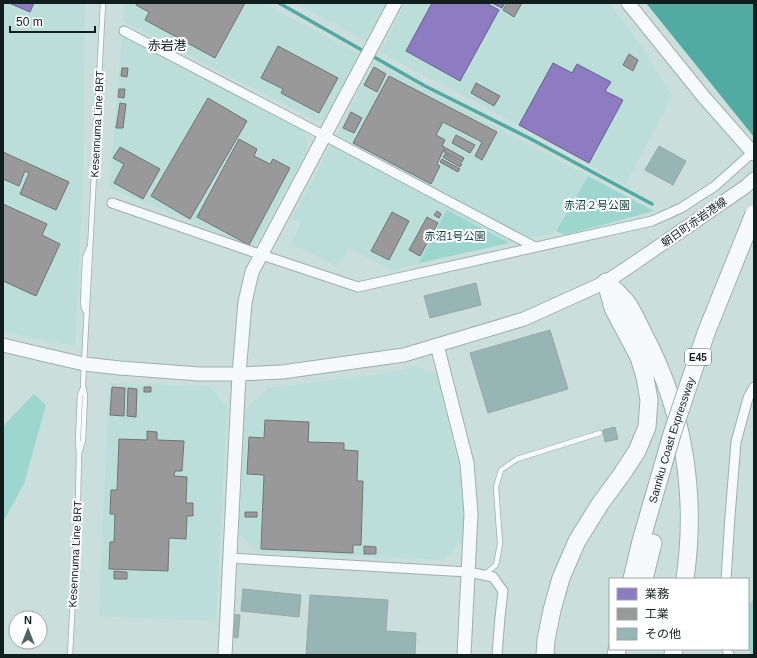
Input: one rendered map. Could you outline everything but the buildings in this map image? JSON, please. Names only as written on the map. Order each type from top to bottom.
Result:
[{"type":"highway","name":"Sanriku Coast Expressway","points":[[644,578],[657,504],[672,434],[706,333],[754,214]]},
{"type":"highway","name":"Sanriku Coast Expressway","points":[[632,578],[641,541],[675,459],[717,336],[754,243]]},
{"type":"highway","points":[[606,282],[627,302],[651,348],[669,391],[682,441],[688,496],[689,528],[685,578]]},
{"type":"highway","points":[[544,655],[552,610],[561,578],[577,541],[600,504],[637,451],[647,427],[649,400],[645,377],[639,357],[614,308],[606,282]]},
{"type":"street","points":[[225,655],[229,558],[244,302],[252,272],[395,3]]},
{"type":"street","points":[[112,203],[358,287],[652,221],[681,208],[715,186],[753,153],[703,96],[628,3]]},
{"type":"street","points":[[124,31],[535,247]]},
{"type":"street","name":"朝日町赤岩港線","points":[[3,345],[84,364],[160,372],[199,374],[282,372],[404,355],[524,319],[606,282],[749,183]]},
{"type":"street","points":[[437,345],[467,463],[471,514],[464,655]]},
{"type":"street","points":[[726,578],[736,442],[748,398],[754,387]]},
{"type":"street","points":[[229,558],[468,572],[493,577],[503,592],[497,655]]},
{"type":"lane","name":"Kesennuma Line BRT","points":[[70,655],[79,453],[78,440],[80,395],[84,386],[86,315],[83,304],[85,258],[90,244],[103,3]]},
{"type":"lane","points":[[484,575],[496,565],[500,544],[496,487],[501,470],[516,459],[600,433]]},
{"type":"shaded area","points":[[3,3],[85,3],[83,185],[75,346],[3,331]]},
{"type":"shaded area","points":[[124,3],[263,3],[361,55],[328,120],[316,120],[123,21]]},
{"type":"shaded area","points":[[294,3],[387,3],[367,41]]},
{"type":"shaded area","points":[[405,3],[609,3],[638,41],[672,96],[625,185],[513,122],[380,52]]},
{"type":"shaded area","points":[[646,3],[754,3],[754,137]]},
{"type":"shaded area","points":[[122,36],[305,130],[308,150],[253,247],[109,188]]},
{"type":"shaded area","points":[[374,62],[588,176],[553,233],[391,270],[349,248],[338,267],[291,244],[301,223],[292,218]]},
{"type":"shaded area","points":[[417,366],[437,376],[460,473],[465,524],[463,544],[458,545],[443,560],[258,552],[239,534],[245,412],[251,404],[268,388],[390,373]]},
{"type":"shaded area","points":[[109,383],[209,386],[227,406],[216,621],[99,616]]},
{"type":"green space","name":"赤沼２号公園","points":[[588,176],[654,211],[565,235],[556,231]]},
{"type":"green space","name":"赤沼1号公園","points":[[447,210],[509,243],[419,263]]},
{"type":"green space","points":[[34,394],[46,405],[24,484],[3,522],[3,429],[6,423]]},
{"type":"green space","points":[[754,598],[754,655],[751,655],[748,650],[749,605]]},
{"type":"waterway","points":[[279,3],[425,86],[529,138],[652,204]]},
{"type":"district","name":"赤岩港","points":[[167,45]]}]
